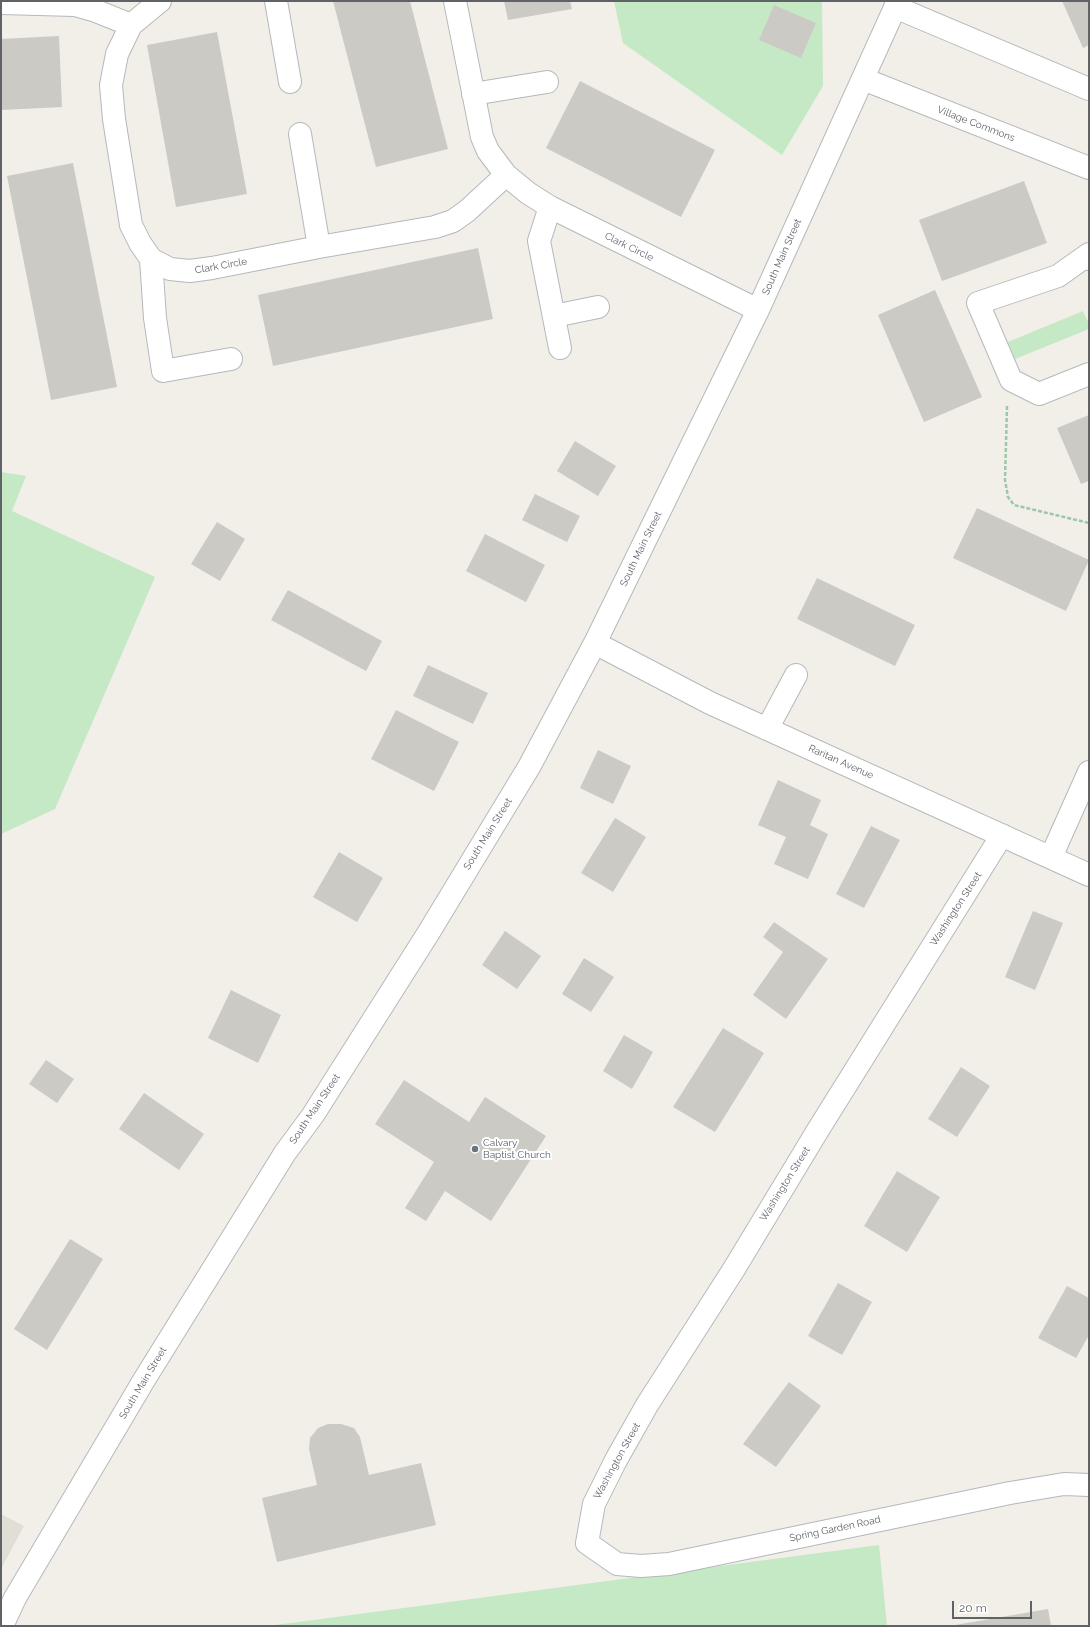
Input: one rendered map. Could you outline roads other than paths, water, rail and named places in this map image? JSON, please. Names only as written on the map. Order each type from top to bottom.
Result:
[{"type":"street","name":"Clark Circle","points":[[160,1],[131,25],[116,54],[111,85],[114,119],[132,225],[140,243],[151,259],[170,269],[190,271],[435,227],[453,221],[467,211],[506,175]]},
{"type":"street","points":[[276,1],[290,82]]},
{"type":"street","name":"Clark Circle","points":[[455,1],[482,137],[488,151],[506,175],[528,193],[550,206],[758,310]]},
{"type":"street","points":[[1,3],[75,5],[96,10],[131,25]]},
{"type":"street","points":[[896,4],[1089,89]]},
{"type":"street","name":"South Main Street","points":[[2,1626],[15,1598],[144,1380],[285,1153],[313,1115],[429,932],[461,877],[533,761],[595,643],[758,310],[896,4]]},
{"type":"street","name":"Village Commons","points":[[863,79],[1089,168]]},
{"type":"street","points":[[473,94],[547,82]]},
{"type":"street","points":[[300,134],[319,247]]},
{"type":"street","points":[[550,206],[539,241],[560,348]]},
{"type":"street","points":[[1089,254],[1089,259]]},
{"type":"street","points":[[1089,254],[1058,276],[978,303],[1011,380],[1039,394],[1089,374]]},
{"type":"street","points":[[151,259],[155,318],[163,371],[231,359]]},
{"type":"street","points":[[554,316],[598,307]]},
{"type":"street","name":"Raritan Avenue","points":[[595,643],[710,704],[1089,875]]},
{"type":"street","points":[[767,729],[796,675]]},
{"type":"street","points":[[1051,857],[1089,772]]},
{"type":"street","name":"Washington Street","points":[[586,1543],[594,1504],[616,1460],[647,1405],[734,1269],[818,1130],[848,1085],[920,964],[1002,835]]},
{"type":"street","name":"Spring Garden Road","points":[[586,1543],[617,1564],[641,1566],[669,1564],[1010,1492],[1064,1484],[1089,1485]]},
{"type":"place","name":"Calvary Baptist Church","points":[[475,1149]]}]
